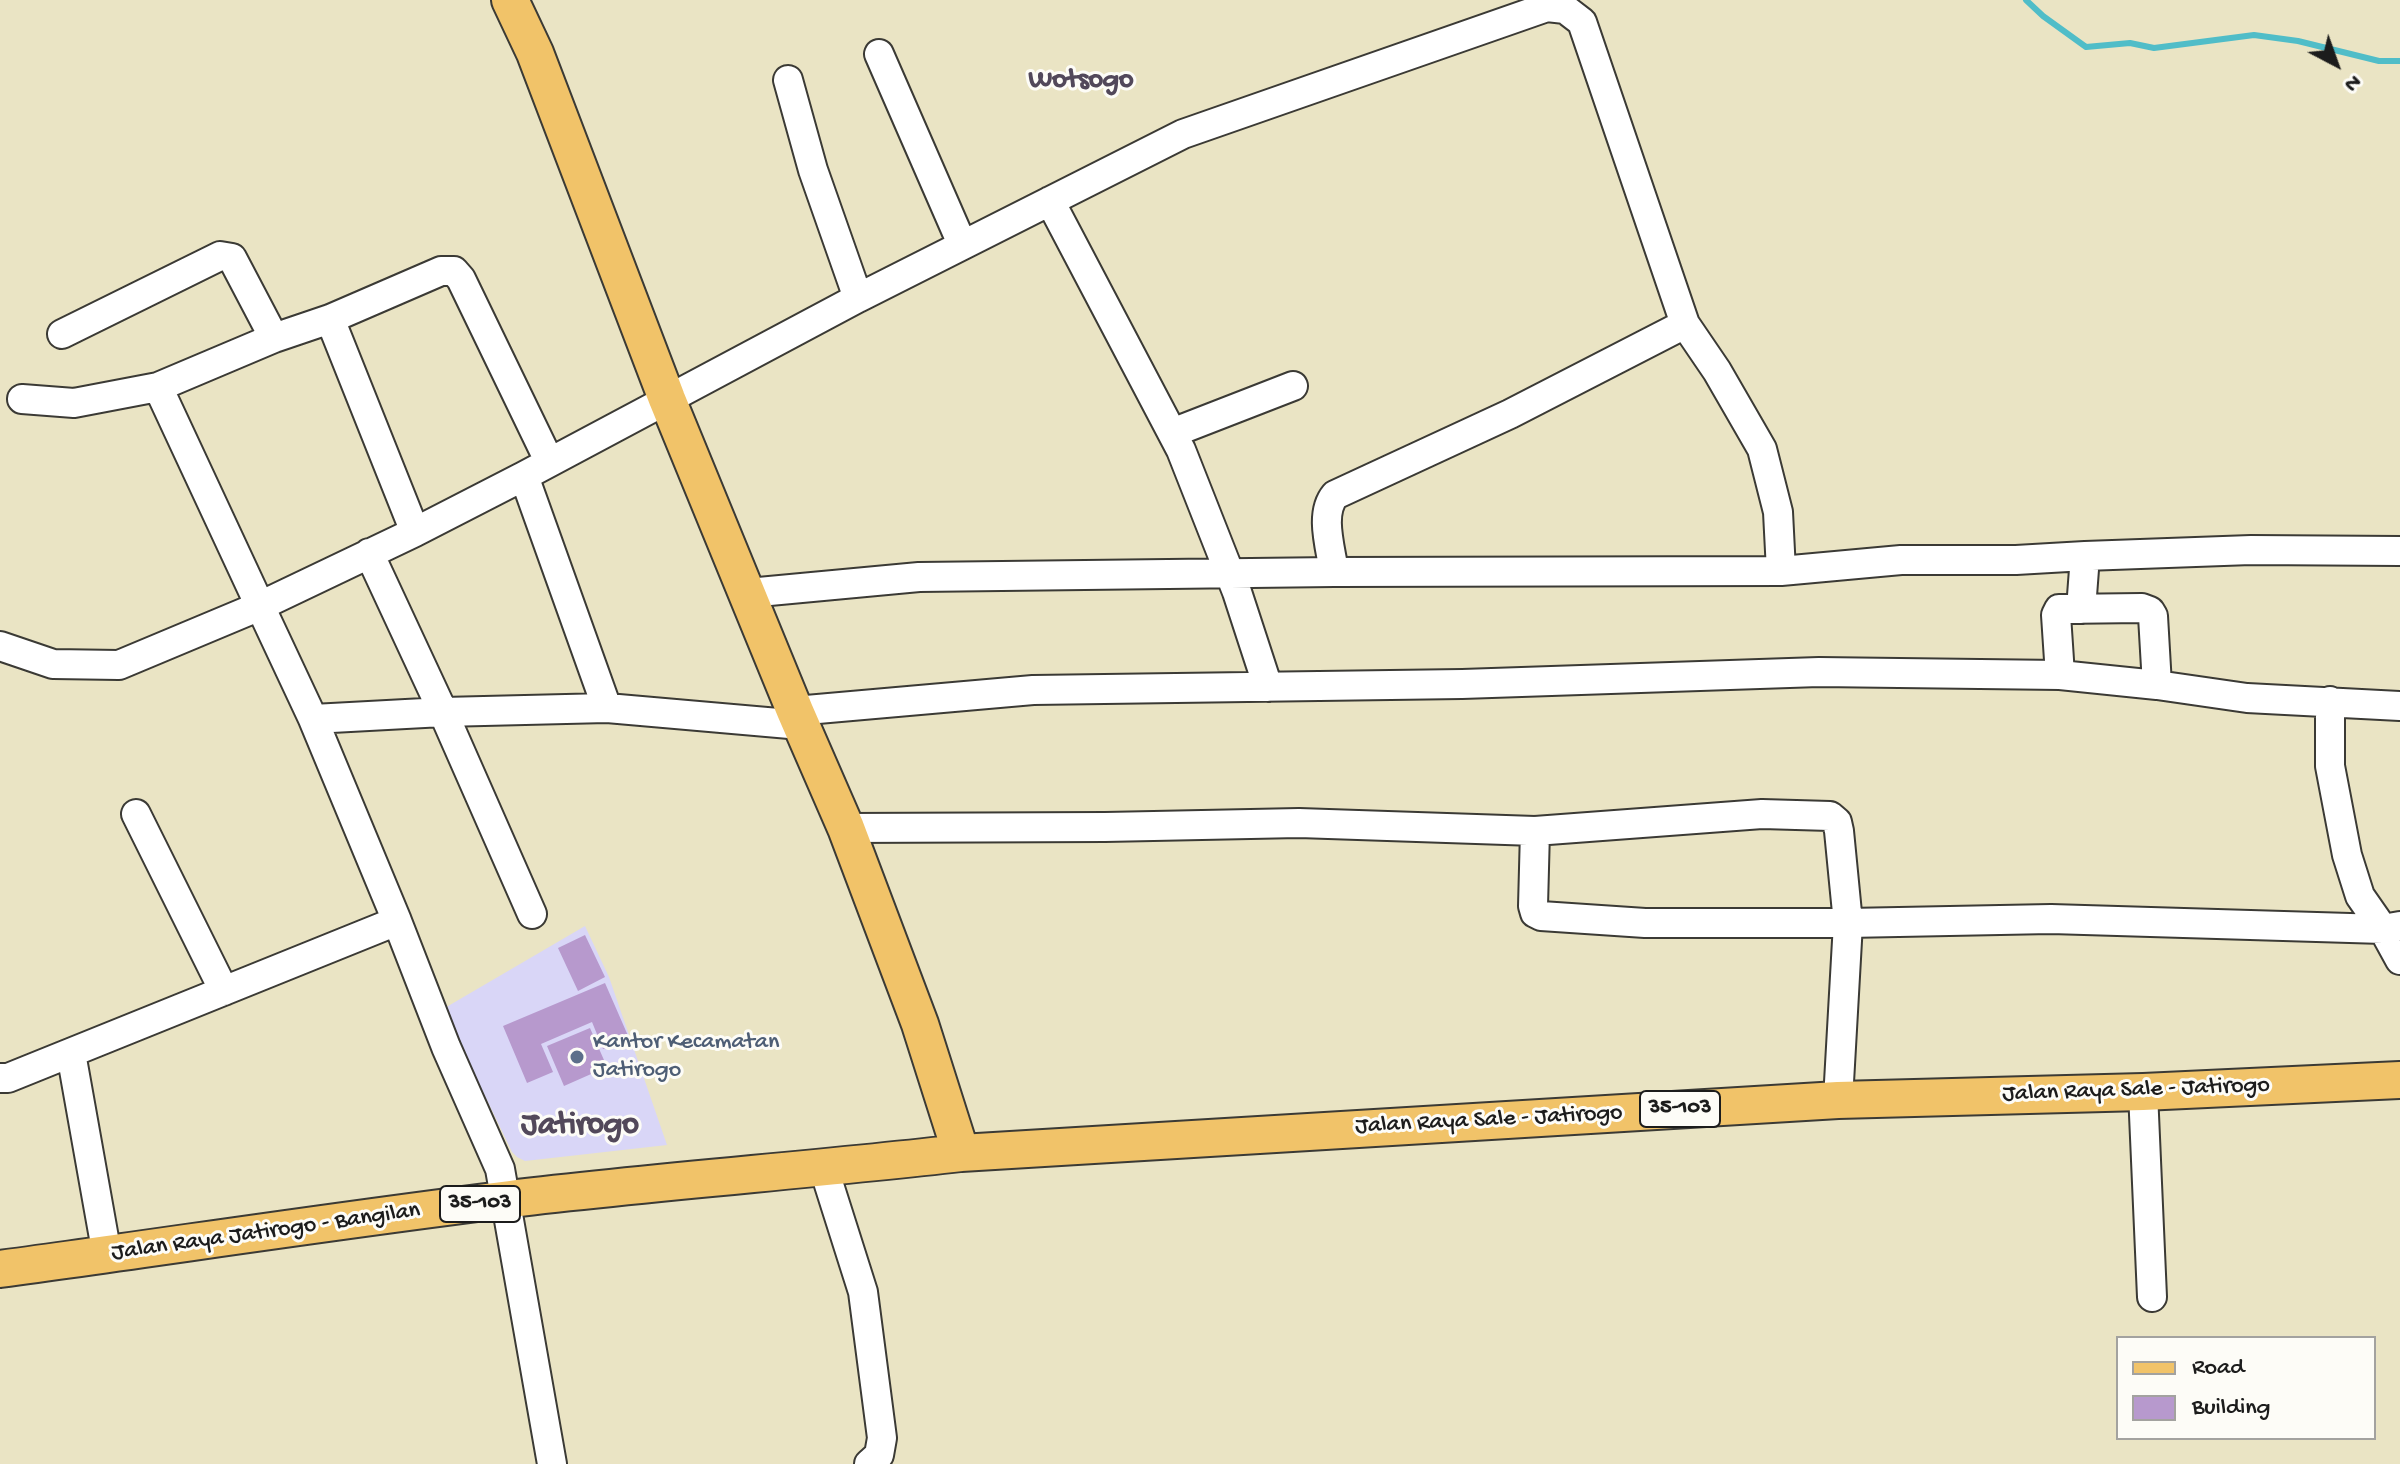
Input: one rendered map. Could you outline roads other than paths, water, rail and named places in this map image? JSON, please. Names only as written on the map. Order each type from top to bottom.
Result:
[{"type":"main road","points":[[510,0],[535,53],[667,399],[846,828],[920,1024],[961,1153]]},
{"type":"main road","name":"Jalan Raya Sale - Jatirogo","points":[[961,1153],[1838,1100],[2143,1092],[2400,1080]]},
{"type":"main road","name":"Jalan Raya Jatirogo - Bangilan","points":[[0,1269],[505,1199],[961,1153]]},
{"type":"street","points":[[0,646],[53,664],[119,665],[260,606],[415,532],[962,244],[1183,134],[1547,7],[1565,9],[1582,22],[1685,324],[1717,371],[1762,449],[1778,512],[1781,571]]},
{"type":"street","points":[[879,54],[962,244]]},
{"type":"street","points":[[788,80],[813,170],[858,298]]},
{"type":"street","points":[[1050,201],[1181,450],[1229,573],[1268,687]]},
{"type":"street","points":[[62,334],[220,256],[232,258],[274,338]]},
{"type":"street","points":[[22,399],[74,403],[158,387],[441,271],[454,271],[461,279],[549,461]]},
{"type":"street","points":[[330,319],[415,532]]},
{"type":"street","points":[[1334,572],[1327,516],[1329,502],[1335,495],[1499,420],[1685,324]]},
{"type":"street","points":[[1172,433],[1293,386]]},
{"type":"street","points":[[158,387],[313,719],[446,1047],[500,1169],[552,1464]]},
{"type":"street","points":[[524,476],[607,708]]},
{"type":"street","points":[[748,593],[919,577],[1781,571],[1901,560],[2016,560],[2251,550],[2400,551]]},
{"type":"street","points":[[369,553],[532,914]]},
{"type":"street","points":[[2081,609],[2085,556]]},
{"type":"street","points":[[2060,675],[2056,615],[2059,609],[2142,608],[2153,616],[2157,685]]},
{"type":"street","points":[[313,719],[607,708],[798,718],[1033,690],[1462,684],[1819,672],[2060,675],[2247,698],[2400,706]]},
{"type":"street","points":[[2330,701],[2330,766],[2347,855],[2360,896],[2391,927],[2400,960]]},
{"type":"street","points":[[136,814],[224,991]]},
{"type":"street","points":[[846,828],[1299,823],[1535,831],[1762,814],[1830,816],[1837,822],[1839,831],[1848,923],[1838,1100]]},
{"type":"street","points":[[1535,831],[1533,906],[1535,913],[1541,916],[1645,923],[2051,919],[2391,927]]},
{"type":"street","points":[[0,1078],[8,1078],[397,921]]},
{"type":"street","points":[[71,1053],[107,1255]]},
{"type":"street","points":[[2143,1092],[2152,1297]]},
{"type":"street","points":[[824,1169],[863,1292],[882,1438],[879,1455],[869,1464]]},
{"type":"waterway","points":[[2026,0],[2086,47],[2130,43],[2154,48],[2254,35],[2298,41],[2379,61],[2400,61]]},
{"type":"place","name":"Kantor Kecamatan Jatirogo","points":[[577,1057]]},
{"type":"district","name":"Wotsogo","points":[[1081,82]]},
{"type":"district","name":"Jatirogo","points":[[580,1127]]}]
